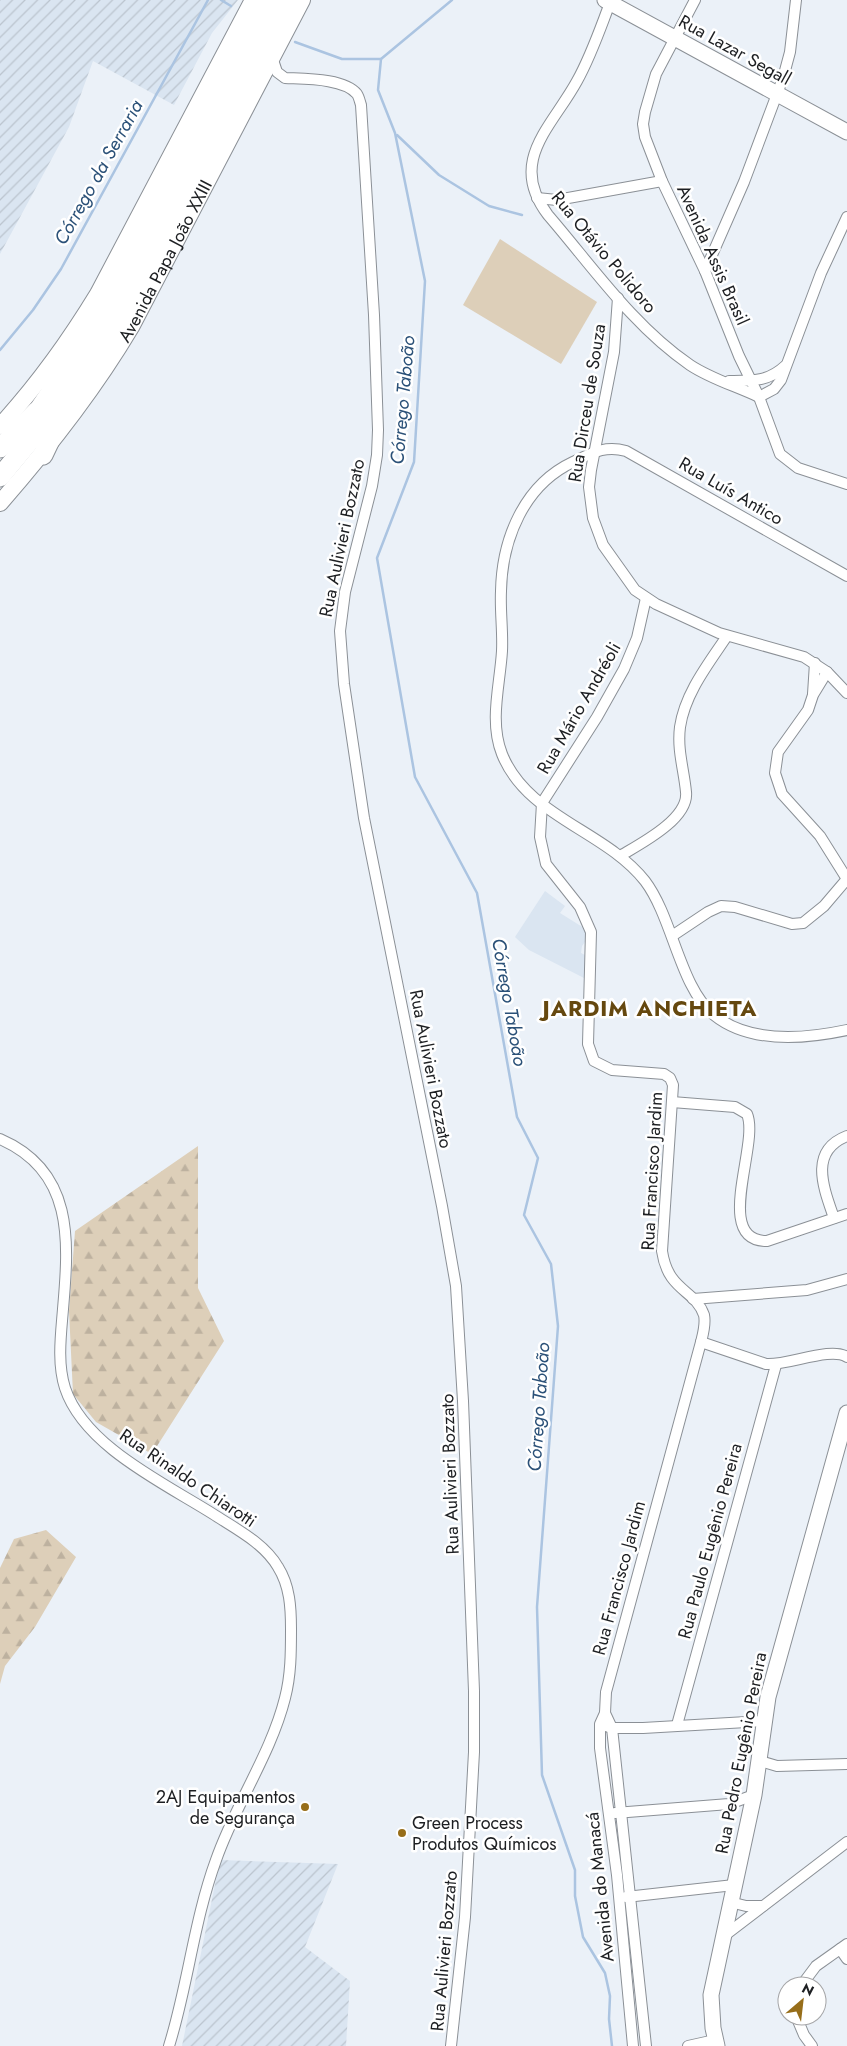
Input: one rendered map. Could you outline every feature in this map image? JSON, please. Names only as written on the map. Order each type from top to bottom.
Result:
[{"type":"highway","name":"Avenida Papa João XXIII","points":[[0,477],[78,383],[134,291],[219,111],[268,0]]},
{"type":"highway","name":"Avenida Papa João XXIII","points":[[0,461],[45,403],[104,314],[219,111],[285,0]]},
{"type":"highway","points":[[43,454],[78,383]]},
{"type":"highway","points":[[0,448],[45,403]]},
{"type":"main road","points":[[0,426],[32,389],[77,328],[98,294],[253,0]]},
{"type":"main road","name":"Avenida Papa João XXIII","points":[[0,502],[43,454],[103,374],[131,327],[302,0]]},
{"type":"street","name":"Avenida Assis Brasil","points":[[695,0],[673,38],[656,74],[647,99],[643,124],[645,137],[662,180],[705,271],[759,397],[780,454],[798,468],[847,484]]},
{"type":"street","points":[[705,271],[744,182],[776,95],[790,52],[796,0]]},
{"type":"street","name":"Rua Lazar Segall","points":[[607,2],[847,132]]},
{"type":"street","name":"Rua Otávio Polidoro","points":[[607,2],[577,82],[546,127],[534,152],[531,178],[537,198],[552,220],[618,298],[667,347],[690,365],[723,382],[759,397]]},
{"type":"street","name":"Rua Aulivieri Bozzato","points":[[272,56],[280,75],[285,78],[324,80],[347,87],[357,94],[361,105],[374,315],[378,430],[372,486],[345,592],[340,631],[344,684],[364,818],[456,1286],[463,1402],[474,1700],[474,1752],[465,1917],[452,2046]]},
{"type":"street","points":[[537,198],[557,200],[662,180]]},
{"type":"street","points":[[552,220],[557,200]]},
{"type":"street","points":[[759,397],[774,389],[787,364],[821,273],[847,217]]},
{"type":"street","name":"Rua Dirceu de Souza","points":[[618,298],[614,352],[589,487],[593,518],[610,555],[636,590],[646,598],[727,636],[794,652],[827,672],[847,693]]},
{"type":"street","name":"Rua Otávio Polidoro","points":[[723,382],[751,381],[775,376],[787,364]]},
{"type":"street","name":"Rua Luís Antico","points":[[596,451],[615,448],[626,450],[847,576]]},
{"type":"street","points":[[596,451],[550,476],[532,494],[513,527],[502,574],[503,639],[496,715],[498,740],[502,754],[521,786],[542,803],[620,856],[648,886],[660,906],[696,994],[714,1015],[743,1030],[779,1037],[820,1035],[847,1030]]},
{"type":"street","name":"Rua Mário Andréoli","points":[[542,803],[597,717],[624,669],[637,638],[646,598]]},
{"type":"street","points":[[620,856],[662,829],[682,808],[686,796],[679,747],[680,725],[691,695],[704,670],[727,636]]},
{"type":"street","points":[[813,694],[815,663]]},
{"type":"street","points":[[672,936],[708,912],[721,906],[735,907],[792,924],[803,923],[812,917],[847,879],[820,836],[782,794],[775,773],[778,752],[804,715],[813,694],[827,672]]},
{"type":"street","name":"Rua Francisco Jardim","points":[[542,803],[540,837],[546,864],[580,907],[591,932],[590,1053],[594,1061],[612,1070],[664,1074],[670,1078],[673,1085],[662,1252],[672,1281],[693,1299],[704,1316],[701,1342],[609,1679],[605,1713],[600,1724]]},
{"type":"street","points":[[672,1102],[735,1107],[747,1114],[751,1129],[739,1205],[742,1224],[750,1236],[760,1241],[767,1241],[847,1214]]},
{"type":"street","points":[[834,1218],[820,1173],[828,1151],[847,1136]]},
{"type":"street","name":"Rua Rinaldo Chiarotti","points":[[0,1139],[34,1159],[51,1180],[62,1207],[67,1255],[61,1361],[64,1385],[70,1402],[81,1418],[100,1438],[123,1457],[246,1535],[265,1551],[278,1566],[286,1582],[291,1608],[290,1677],[278,1721],[228,1826],[213,1867],[195,1930],[170,2046]]},
{"type":"street","points":[[693,1299],[807,1290],[847,1280]]},
{"type":"street","points":[[701,1342],[754,1362],[776,1365],[832,1353],[847,1357]]},
{"type":"street","name":"Rua Paulo Eugênio Pereira","points":[[677,1725],[776,1365]]},
{"type":"street","name":"Rua Pedro Eugênio Pereira","points":[[716,2043],[711,1995],[754,1795],[764,1721],[772,1680],[847,1413]]},
{"type":"street","points":[[605,1713],[612,1728]]},
{"type":"street","points":[[600,1724],[612,1728],[764,1721]]},
{"type":"street","name":"Avenida do Manacá","points":[[600,1724],[600,1748],[619,1898],[633,2046]]},
{"type":"street","name":"Avenida do Manacá","points":[[612,1728],[646,2046]]},
{"type":"street","points":[[758,1768],[847,1764]]},
{"type":"street","points":[[609,1814],[729,1804],[754,1795]]},
{"type":"street","points":[[729,1804],[750,1811]]},
{"type":"street","points":[[723,1937],[847,1842]]},
{"type":"street","points":[[619,1898],[734,1885]]},
{"type":"street","points":[[730,1902],[746,1906],[763,1906]]},
{"type":"street","points":[[808,1976],[816,1966],[843,1946],[847,1959]]},
{"type":"street","points":[[800,2026],[812,2046]]},
{"type":"street","points":[[688,2046],[716,2043]]},
{"type":"shaded area","points":[[0,0],[238,0],[212,33],[174,105],[93,61],[69,127],[0,254]]},
{"type":"shaded area","points":[[545,891],[565,906],[560,913],[584,928],[587,939],[582,946],[581,953],[587,956],[584,978],[529,950],[515,937]]},
{"type":"shaded area","points":[[220,1860],[338,1864],[305,1947],[350,1981],[346,2046],[182,2046]]},
{"type":"green space","points":[[500,239],[597,302],[561,364],[463,305]]},
{"type":"green space","points":[[198,1146],[198,1288],[224,1341],[152,1454],[96,1422],[73,1394],[69,1311],[75,1231]]},
{"type":"green space","points":[[46,1530],[76,1557],[35,1627],[5,1666],[0,1684],[0,1568],[14,1539]]},
{"type":"waterway","name":"Córrego da Serraria","points":[[0,350],[33,310],[61,269],[208,0]]},
{"type":"waterway","name":"Córrego da Serraria","points":[[221,0],[231,6]]},
{"type":"waterway","name":"Córrego Taboão","points":[[452,0],[381,59],[378,90],[395,133],[425,281],[414,462],[377,558],[415,777],[477,893],[517,1117],[538,1158],[524,1215],[551,1264],[558,1326],[537,1607],[542,1775],[575,1870],[575,1896],[583,1937],[605,1973],[610,1996],[609,2019],[612,2046]]},
{"type":"waterway","name":"Córrego da Serraria","points":[[295,42],[342,59],[381,59]]},
{"type":"waterway","points":[[397,135],[439,175],[489,206],[522,215]]},
{"type":"place","name":"2AJ Equipamentos de Segurança","points":[[305,1807]]},
{"type":"place","name":"Green Process Produtos Químicos","points":[[402,1833]]},
{"type":"district","name":"JARDIM ANCHIETA","points":[[650,1008]]}]
